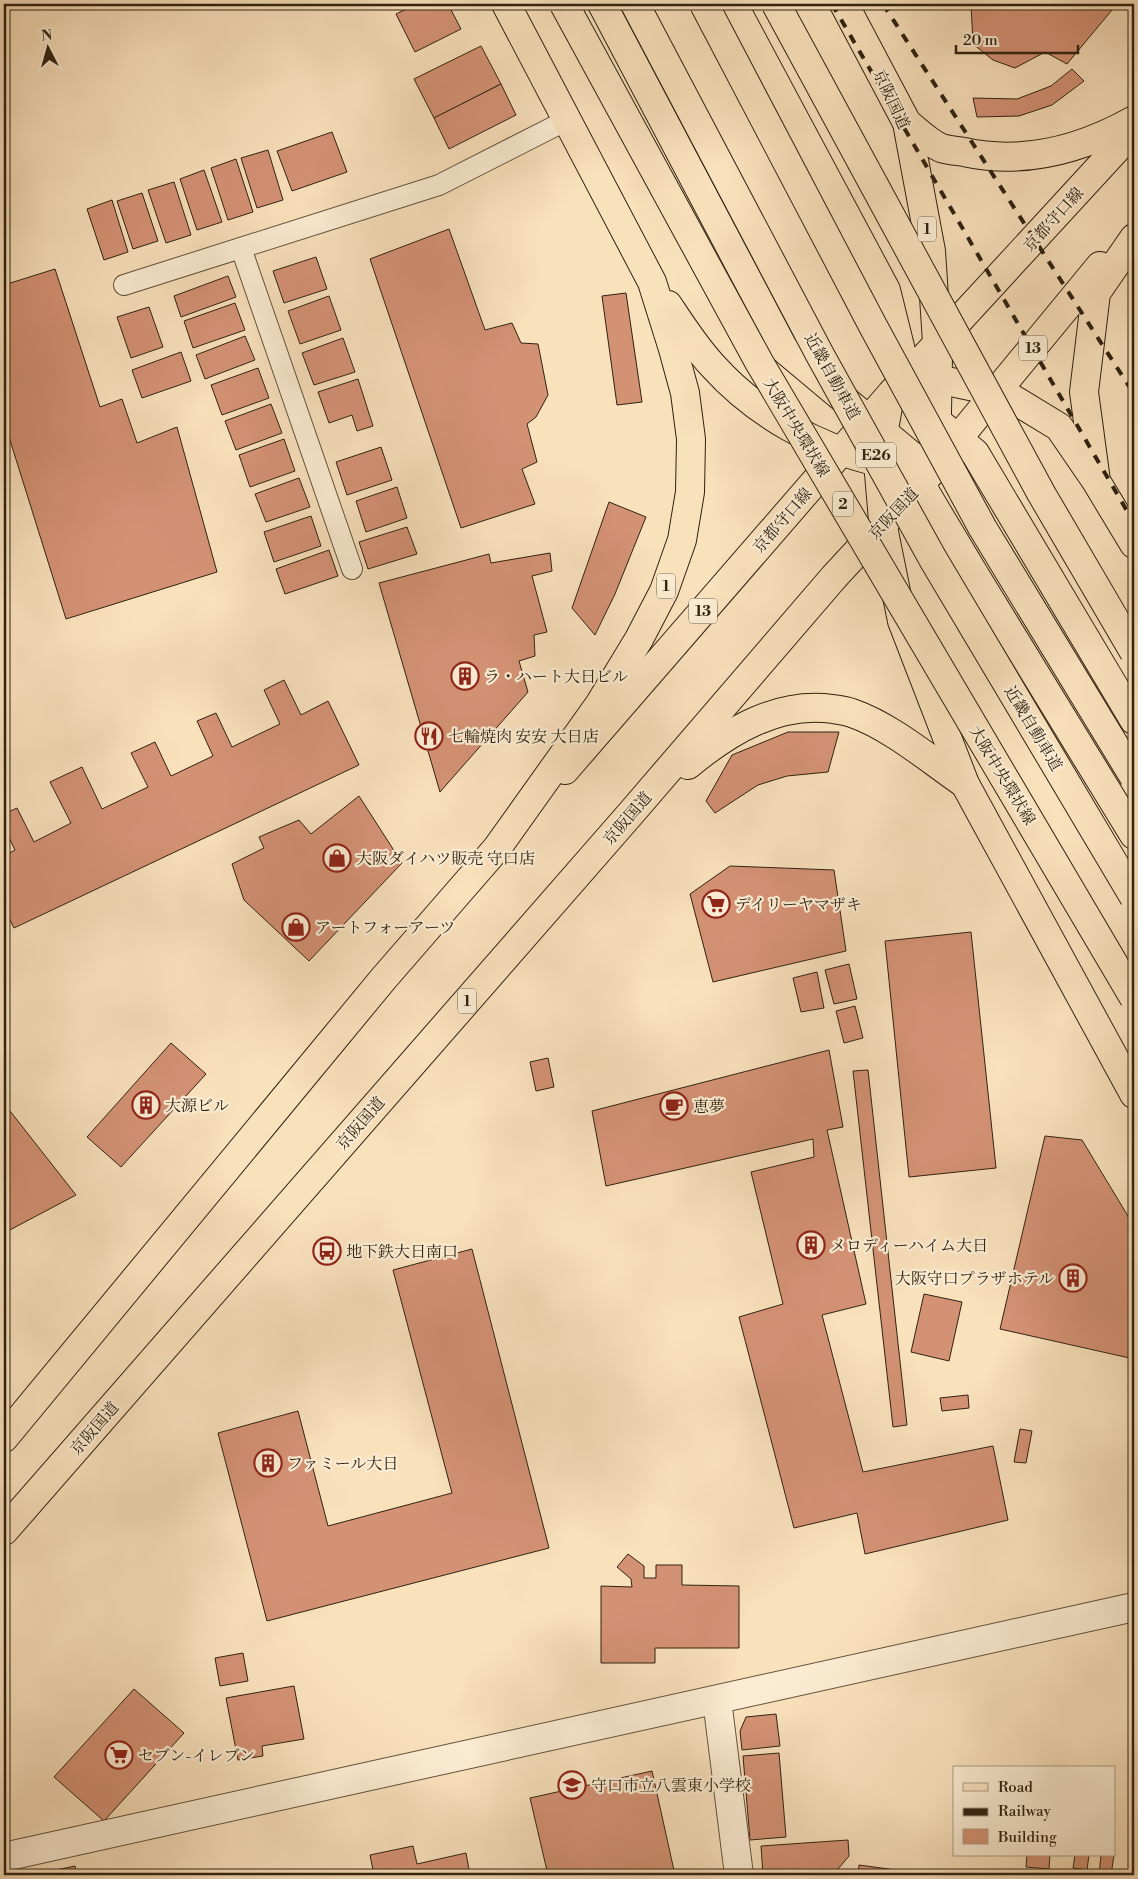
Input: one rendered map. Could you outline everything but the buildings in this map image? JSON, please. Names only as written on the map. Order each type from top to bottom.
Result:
[{"type":"main road","name":"1","points":[[4,1438],[384,978],[497,848],[599,705],[639,639],[664,591],[682,540],[690,492],[691,439],[685,393],[674,349],[652,282],[506,4]]},
{"type":"main road","name":"大阪中央環状線","points":[[564,4],[759,362],[1134,998]]},
{"type":"main road","points":[[602,4],[784,349],[877,426],[919,468]]},
{"type":"main road","name":"近畿自動車道","points":[[635,4],[819,353],[933,559],[1134,897]]},
{"type":"main road","points":[[704,4],[873,326],[982,527],[1134,777]]},
{"type":"main road","points":[[733,4],[886,290],[912,397],[899,435],[919,468],[972,572],[1134,835]]},
{"type":"main road","points":[[776,4],[1042,493],[1134,652]]},
{"type":"main road","name":"京阪国道","points":[[4,1531],[632,812],[828,584],[884,523],[919,468],[912,397],[937,379],[937,345],[931,251],[907,123],[844,4]]},
{"type":"main road","points":[[907,123],[940,148],[986,157],[1030,156],[1073,147],[1113,132],[1134,120]]},
{"type":"main road","name":"京都守口線","points":[[497,848],[842,451],[877,426],[912,397],[937,345],[1134,130]]},
{"type":"main road","name":"13","points":[[919,468],[958,439],[1134,224]]},
{"type":"main road","points":[[1096,481],[1084,392],[1096,293],[1134,238]]},
{"type":"main road","points":[[652,282],[683,328],[712,366],[747,399],[784,424],[827,446],[878,462],[919,468]]},
{"type":"main road","points":[[912,397],[937,379],[1003,393],[1059,427],[1096,481],[1134,544]]},
{"type":"main road","points":[[912,397],[975,452],[1134,720]]},
{"type":"main road","points":[[877,426],[878,462],[884,523],[902,621],[965,784],[1134,1094]]},
{"type":"main road","points":[[632,812],[712,745],[744,726],[779,712],[816,707],[851,712],[883,727],[965,784]]},
{"type":"street","points":[[4,1857],[1134,1607]]},
{"type":"street","points":[[717,1700],[739,1875]]},
{"type":"lane","points":[[124,284],[439,185],[567,120]]},
{"type":"lane","points":[[241,248],[352,568]]},
{"type":"railway","points":[[832,4],[1134,523]]},
{"type":"railway","points":[[883,4],[1134,394]]},
{"type":"place","name":"ラ・ハート大日ビル","points":[[465,676]]},
{"type":"place","name":"七輪焼肉 安安 大日店","points":[[429,736]]},
{"type":"place","name":"大阪ダイハツ販売 守口店","points":[[337,858]]},
{"type":"place","name":"デイリーヤマザキ","points":[[716,904]]},
{"type":"place","name":"アートフォーアーツ","points":[[296,927]]},
{"type":"place","name":"大源ビル","points":[[146,1105]]},
{"type":"place","name":"恵夢","points":[[674,1106]]},
{"type":"place","name":"メロディーハイム大日","points":[[811,1245]]},
{"type":"place","name":"地下鉄大日南口","points":[[327,1251]]},
{"type":"place","name":"大阪守口プラザホテル","points":[[1073,1278]]},
{"type":"place","name":"ファミール大日","points":[[268,1463]]},
{"type":"place","name":"セブン-イレブン","points":[[119,1755]]},
{"type":"place","name":"守口市立八雲東小学校","points":[[572,1785]]}]
